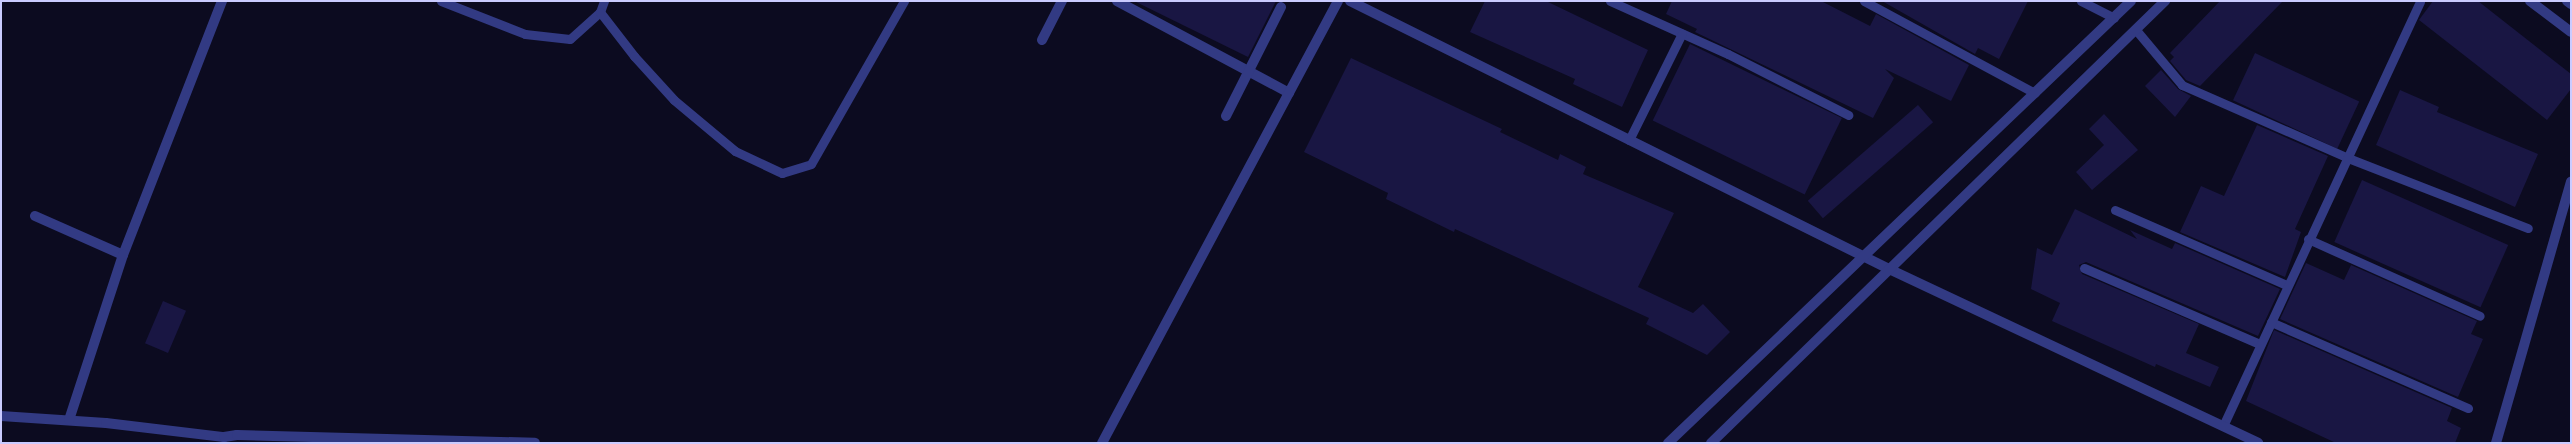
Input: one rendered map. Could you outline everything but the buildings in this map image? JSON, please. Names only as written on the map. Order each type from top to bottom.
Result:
[{"type":"street","points":[[69,420],[123,255],[222,1]]},
{"type":"street","points":[[1042,40],[1062,1]]},
{"type":"street","points":[[1117,1],[1135,5],[1249,72],[1289,93]]},
{"type":"street","points":[[1102,443],[1338,1]]},
{"type":"street","points":[[1350,1],[1862,256],[2258,443]]},
{"type":"street","points":[[1668,443],[2131,1]]},
{"type":"street","points":[[1711,443],[2165,1]]},
{"type":"street","points":[[2530,1],[2571,32]]},
{"type":"street","points":[[2567,1],[2571,4]]},
{"type":"street","points":[[1226,116],[1281,7]]},
{"type":"street","points":[[2496,443],[2571,182]]},
{"type":"street","points":[[35,216],[123,255]]},
{"type":"street","points":[[1,416],[69,420],[222,440],[536,443]]},
{"type":"lane","points":[[441,1],[526,34],[570,39],[600,12],[604,1]]},
{"type":"lane","points":[[600,12],[634,56],[674,100],[735,152],[782,173],[811,164],[904,1]]},
{"type":"lane","points":[[1610,1],[1682,33],[1848,115]]},
{"type":"lane","points":[[1864,1],[2034,92]]},
{"type":"lane","points":[[2080,1],[2114,18]]},
{"type":"lane","points":[[2222,426],[2420,1]]},
{"type":"lane","points":[[2136,30],[2182,85],[2348,158],[2528,228]]},
{"type":"lane","points":[[1629,140],[1682,33]]},
{"type":"lane","points":[[2115,210],[2288,285]]},
{"type":"lane","points":[[2308,239],[2480,316]]},
{"type":"lane","points":[[2084,268],[2260,344]]},
{"type":"lane","points":[[2271,322],[2468,408]]}]
